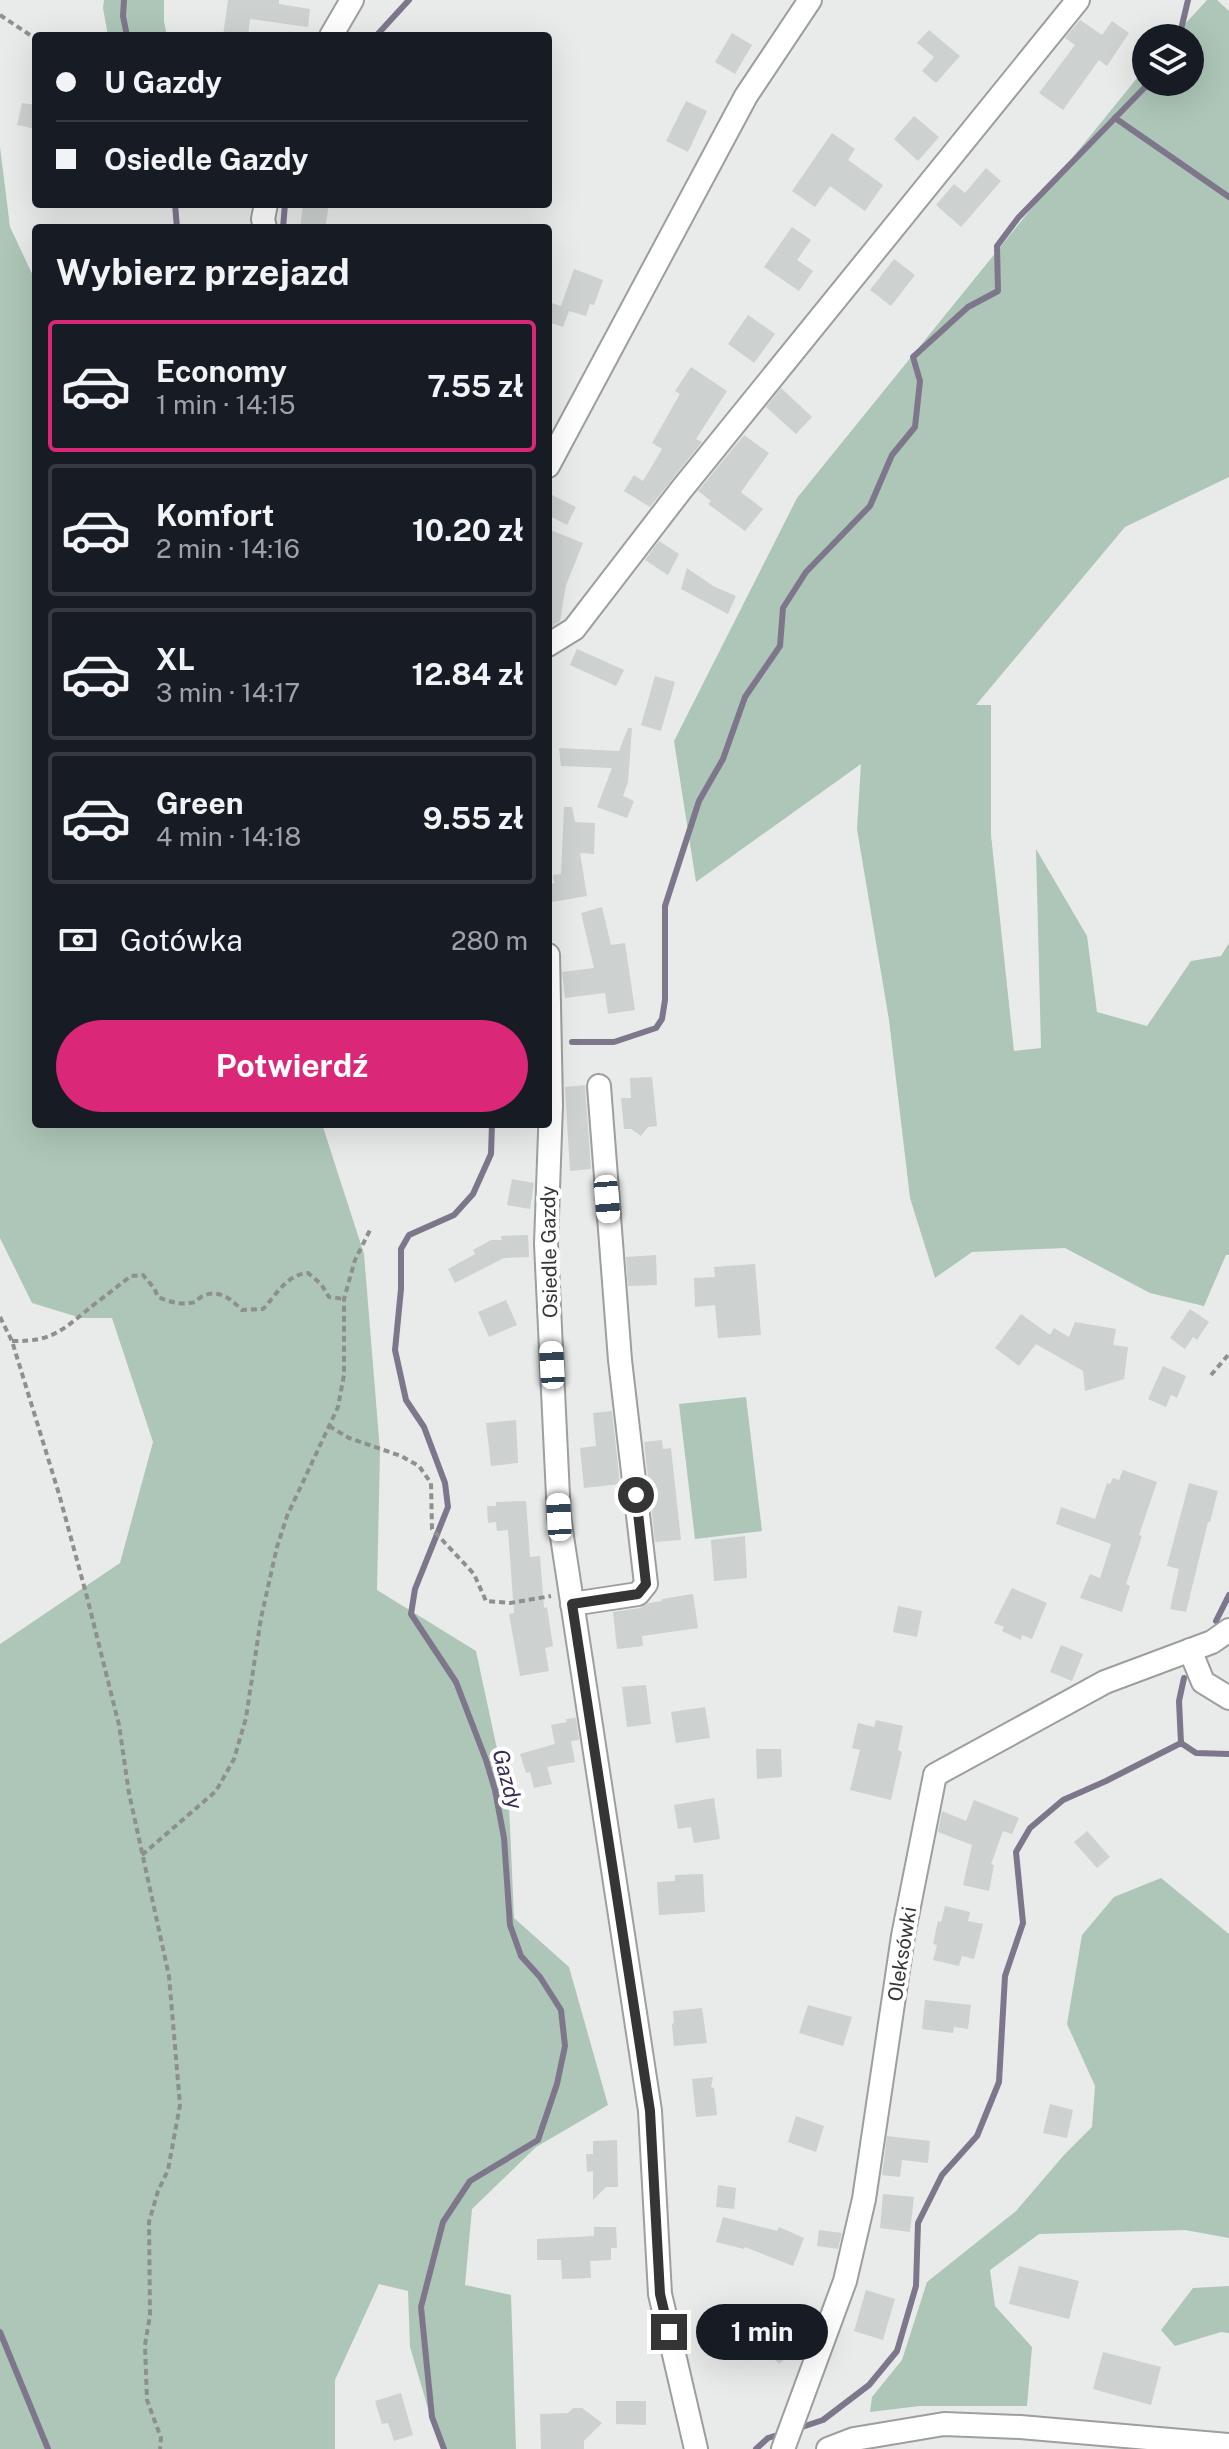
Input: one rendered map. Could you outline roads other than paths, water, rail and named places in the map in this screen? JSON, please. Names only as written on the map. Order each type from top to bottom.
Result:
[{"type":"street","points":[[333,32],[352,0]]},
{"type":"street","points":[[552,459],[746,96],[810,0]]},
{"type":"street","points":[[552,643],[574,629],[681,490],[1078,0]]},
{"type":"street","points":[[572,1604],[638,1594],[646,1584],[620,1360],[599,1086]]},
{"type":"street","name":"Osiedle Gazdy","points":[[550,1128],[546,1244],[559,1517],[650,2111],[660,2294],[696,2449]]},
{"type":"street","name":"Oleksówki","points":[[783,2449],[845,2281],[864,2199],[903,1936],[935,1775],[1105,1682],[1212,1642],[1229,1630]]},
{"type":"street","points":[[1190,1650],[1203,1682],[1229,1698]]},
{"type":"street","points":[[828,2449],[854,2439],[944,2424],[1020,2427],[1229,2445]]},
{"type":"waterway","points":[[124,0],[126,32]]},
{"type":"waterway","name":"Gazdy","points":[[380,32],[409,0]]},
{"type":"waterway","points":[[1182,24],[1188,0]]},
{"type":"waterway","points":[[572,1042],[614,1042],[656,1028],[662,1019],[665,1000],[665,906],[699,801],[723,759],[745,697],[780,646],[783,608],[806,572],[870,506],[892,455],[915,427],[920,381],[913,357],[968,307],[998,291],[997,246],[1018,218],[1136,96]]},
{"type":"waterway","points":[[1115,118],[1229,197]]},
{"type":"waterway","points":[[175,208],[177,224]]},
{"type":"waterway","name":"Gazdy","points":[[283,224],[285,208]]},
{"type":"waterway","name":"Gazdy","points":[[444,2449],[432,2417],[421,2307],[443,2222],[470,2181],[538,2140],[557,2084],[565,2046],[561,2010],[540,1977],[521,1956],[510,1925],[504,1838],[486,1760],[456,1682],[411,1614],[415,1589],[448,1507],[445,1483],[424,1427],[406,1400],[395,1350],[401,1249],[409,1235],[454,1215],[473,1194],[491,1154],[492,1128]]},
{"type":"waterway","points":[[1216,1621],[1229,1595]]},
{"type":"waterway","points":[[1181,1743],[1179,1701],[1184,1678]]},
{"type":"waterway","points":[[796,2429],[823,2420],[869,2385],[897,2351],[916,2286],[918,2223],[942,2175],[977,2136],[999,2082],[1005,1976],[1023,1923],[1016,1852],[1030,1828],[1063,1800],[1181,1743],[1196,1753],[1229,1754]]},
{"type":"waterway","points":[[0,2332],[48,2449]]},
{"type":"waterway","points":[[756,2449],[768,2438],[781,2434]]}]
